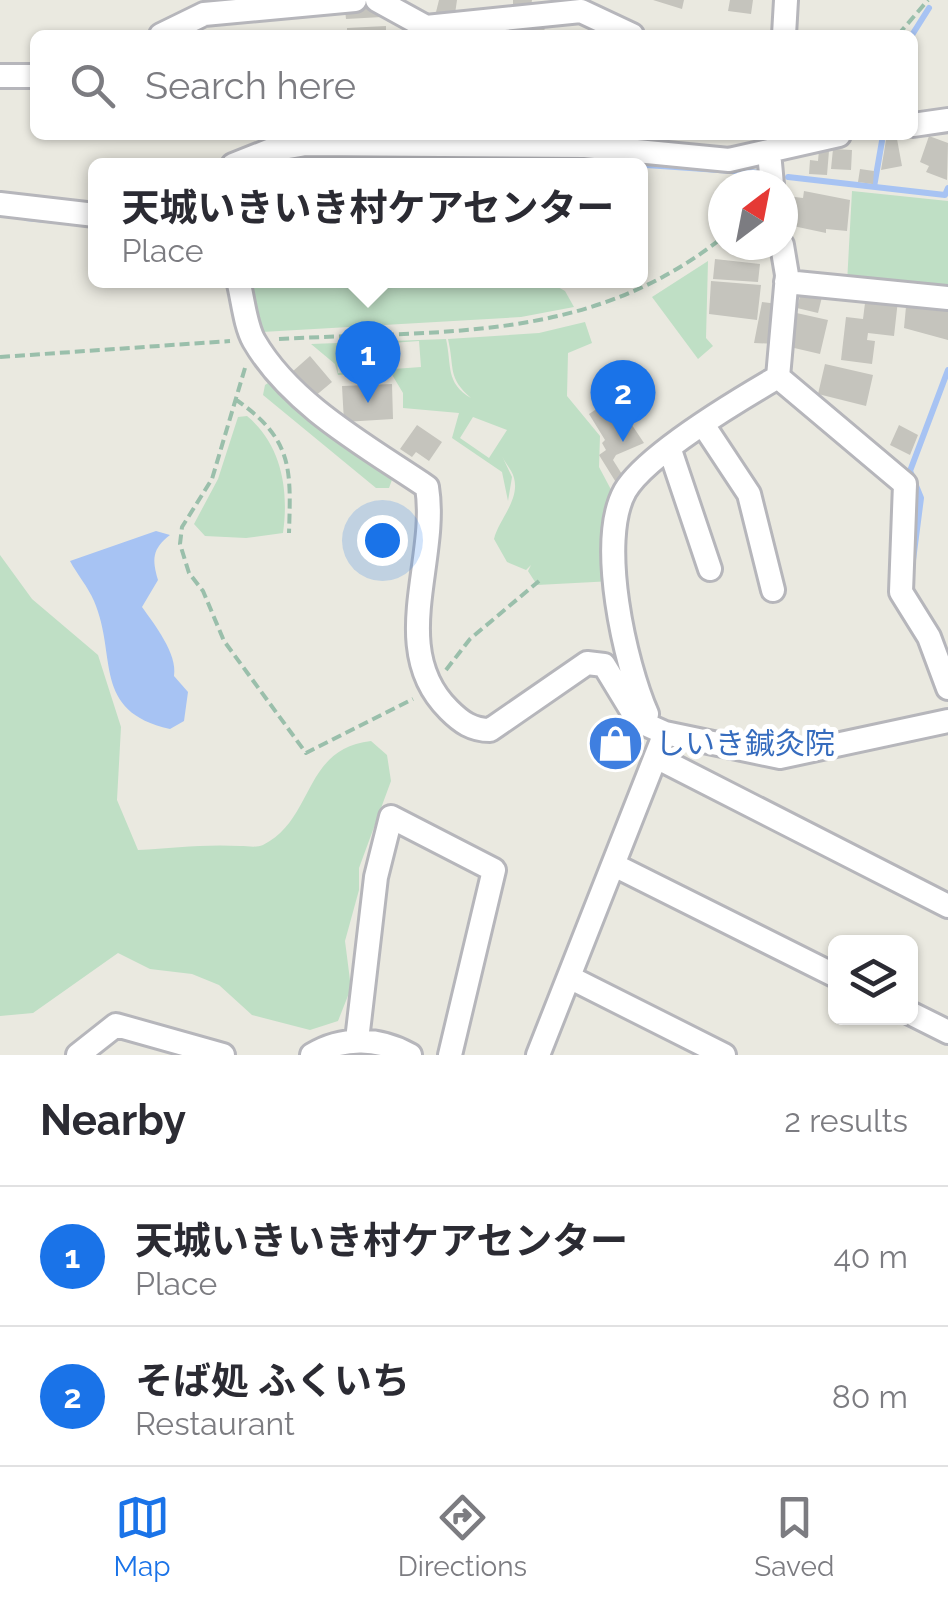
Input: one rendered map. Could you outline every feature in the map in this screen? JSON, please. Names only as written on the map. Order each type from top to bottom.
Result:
[{"type":"street","points":[[171,30],[204,14],[356,0]]},
{"type":"street","points":[[377,0],[407,26],[581,11],[622,30]]},
{"type":"street","points":[[609,24],[614,0]]},
{"type":"street","points":[[784,30],[786,0]]},
{"type":"street","points":[[0,76],[30,76]]},
{"type":"street","points":[[918,123],[948,120]]},
{"type":"street","points":[[252,158],[306,144],[411,140],[584,146],[729,160],[809,140]]},
{"type":"street","points":[[703,140],[729,160]]},
{"type":"street","points":[[0,204],[88,213]]},
{"type":"street","points":[[778,377],[786,282],[784,260]]},
{"type":"street","points":[[786,282],[948,298]]},
{"type":"street","points":[[240,288],[253,340],[333,422],[427,487],[432,517],[417,634],[430,690],[462,722],[490,730],[587,664],[604,665],[638,721],[659,731],[780,757],[948,720]]},
{"type":"street","points":[[538,1055],[656,757],[659,731],[634,684],[618,620],[616,511],[627,488],[670,450],[778,377]]},
{"type":"street","points":[[778,377],[906,484],[901,592],[929,638],[948,688]]},
{"type":"street","points":[[704,426],[749,494],[773,590]]},
{"type":"street","points":[[670,450],[710,569]]},
{"type":"street","points":[[656,757],[948,906]]},
{"type":"street","points":[[357,1040],[376,877],[392,817],[494,870],[450,1055]]},
{"type":"street","points":[[614,864],[828,972]]},
{"type":"street","points":[[569,976],[724,1055]]},
{"type":"street","points":[[918,1017],[948,1032]]},
{"type":"street","points":[[78,1055],[116,1024],[223,1055]]},
{"type":"street","points":[[312,1055],[357,1040],[393,1046],[410,1055]]},
{"type":"path","points":[[902,30],[928,0]]},
{"type":"path","points":[[648,286],[708,249]]},
{"type":"path","points":[[0,358],[535,324],[600,308],[644,288]]},
{"type":"path","points":[[253,340],[212,479],[182,527],[180,544],[189,572],[204,591],[224,641],[306,753],[430,690],[470,640],[539,581]]},
{"type":"path","points":[[235,398],[270,426],[287,453],[291,476],[289,533]]},
{"type":"green space","points":[[852,191],[948,201],[948,291],[847,283]]},
{"type":"green space","points":[[708,261],[706,338],[713,346],[698,359],[652,297]]},
{"type":"green space","points":[[250,288],[560,288],[574,307],[521,317],[262,332]]},
{"type":"green space","points":[[585,322],[592,343],[568,353],[567,396],[600,436],[599,467],[616,499],[613,581],[537,585],[528,571],[531,565],[526,570],[507,562],[494,539],[512,502],[515,486],[513,475],[502,456],[512,477],[508,501],[502,472],[452,438],[459,413],[403,408],[403,393],[391,373],[338,375],[335,364],[311,344],[446,339],[453,380],[471,398],[455,378],[448,339],[539,333]],"holes":[[[419,341],[421,367],[338,373],[336,347]],[[473,417],[507,430],[489,458],[460,438]]]},
{"type":"green space","points":[[274,379],[393,477],[389,488],[376,488],[263,395],[265,385]]},
{"type":"green space","points":[[247,416],[268,440],[280,469],[285,501],[283,533],[246,538],[205,536],[194,524],[218,479],[238,417]]},
{"type":"green space","points":[[0,555],[32,599],[98,655],[121,727],[117,800],[138,850],[263,845],[292,819],[332,757],[371,741],[387,755],[391,781],[359,868],[359,890],[345,941],[351,988],[338,1021],[310,1030],[252,1015],[219,985],[192,974],[150,969],[118,953],[33,1013],[0,1016]]},
{"type":"water","points":[[156,531],[170,535],[157,550],[154,560],[158,580],[142,607],[169,649],[174,676],[188,692],[184,721],[170,729],[145,721],[128,709],[118,695],[94,601],[70,561]]},
{"type":"building","points":[[439,0],[457,0],[455,14],[436,12]]},
{"type":"building","points":[[513,0],[532,0],[531,7],[513,7]]},
{"type":"building","points":[[653,0],[684,0],[682,9]]},
{"type":"building","points":[[730,0],[753,0],[751,14],[728,11]]},
{"type":"building","points":[[382,8],[382,17],[346,19],[345,10]]},
{"type":"building","points":[[515,22],[545,24],[544,30],[514,30]]},
{"type":"building","points":[[386,26],[386,30],[347,30]]},
{"type":"building","points":[[929,136],[948,143],[947,180],[926,172],[929,166],[920,162]]},
{"type":"building","points":[[886,140],[897,140],[902,166],[881,170]]},
{"type":"building","points":[[833,149],[852,150],[851,170],[831,169]]},
{"type":"building","points":[[819,150],[829,151],[827,175],[809,174],[810,160],[818,161]]},
{"type":"building","points":[[860,169],[874,171],[873,184],[858,182]]},
{"type":"building","points":[[804,191],[850,200],[847,231],[826,229],[826,233],[798,227],[798,197],[803,198]]},
{"type":"building","points":[[715,260],[760,264],[758,282],[713,279]]},
{"type":"building","points":[[711,281],[761,285],[757,320],[709,314]]},
{"type":"building","points":[[801,292],[822,297],[818,313],[797,308]]},
{"type":"building","points":[[866,295],[898,300],[894,336],[868,333],[867,340],[875,341],[872,364],[841,360],[846,317],[863,319]]},
{"type":"building","points":[[907,296],[948,300],[948,340],[904,328]]},
{"type":"building","points":[[762,302],[778,304],[776,344],[754,343]]},
{"type":"building","points":[[792,312],[828,320],[820,354],[790,347]]},
{"type":"building","points":[[310,356],[332,382],[314,397],[292,372]]},
{"type":"building","points":[[825,364],[873,375],[866,406],[818,394]]},
{"type":"building","points":[[392,384],[393,419],[344,422],[342,386]]},
{"type":"building","points":[[610,400],[614,407],[618,404],[644,443],[616,455],[613,460],[625,479],[617,484],[599,455],[606,450],[602,443],[605,440],[589,414]]},
{"type":"building","points":[[417,425],[442,442],[429,461],[416,452],[412,457],[400,449]]},
{"type":"building","points":[[899,425],[918,435],[910,455],[890,445]]},
{"type":"building","name":"しいき鍼灸院","points":[[609,723],[638,743],[624,764],[594,743]]},
{"type":"waterway","points":[[915,30],[929,8]]},
{"type":"waterway","points":[[874,187],[882,141]]},
{"type":"waterway","points":[[310,158],[545,158]]},
{"type":"waterway","points":[[648,165],[719,170]]},
{"type":"waterway","points":[[798,178],[945,195],[948,188]]},
{"type":"waterway","points":[[26,218],[78,223]]},
{"type":"waterway","points":[[913,560],[921,498],[910,471],[948,370]]},
{"type":"place","name":"天城いきいき村ケアセンター","points":[[368,403]]},
{"type":"place","name":"そば処 ふくいち","points":[[623,442]]},
{"type":"place","name":"しいき鍼灸院","points":[[616,743]]}]
